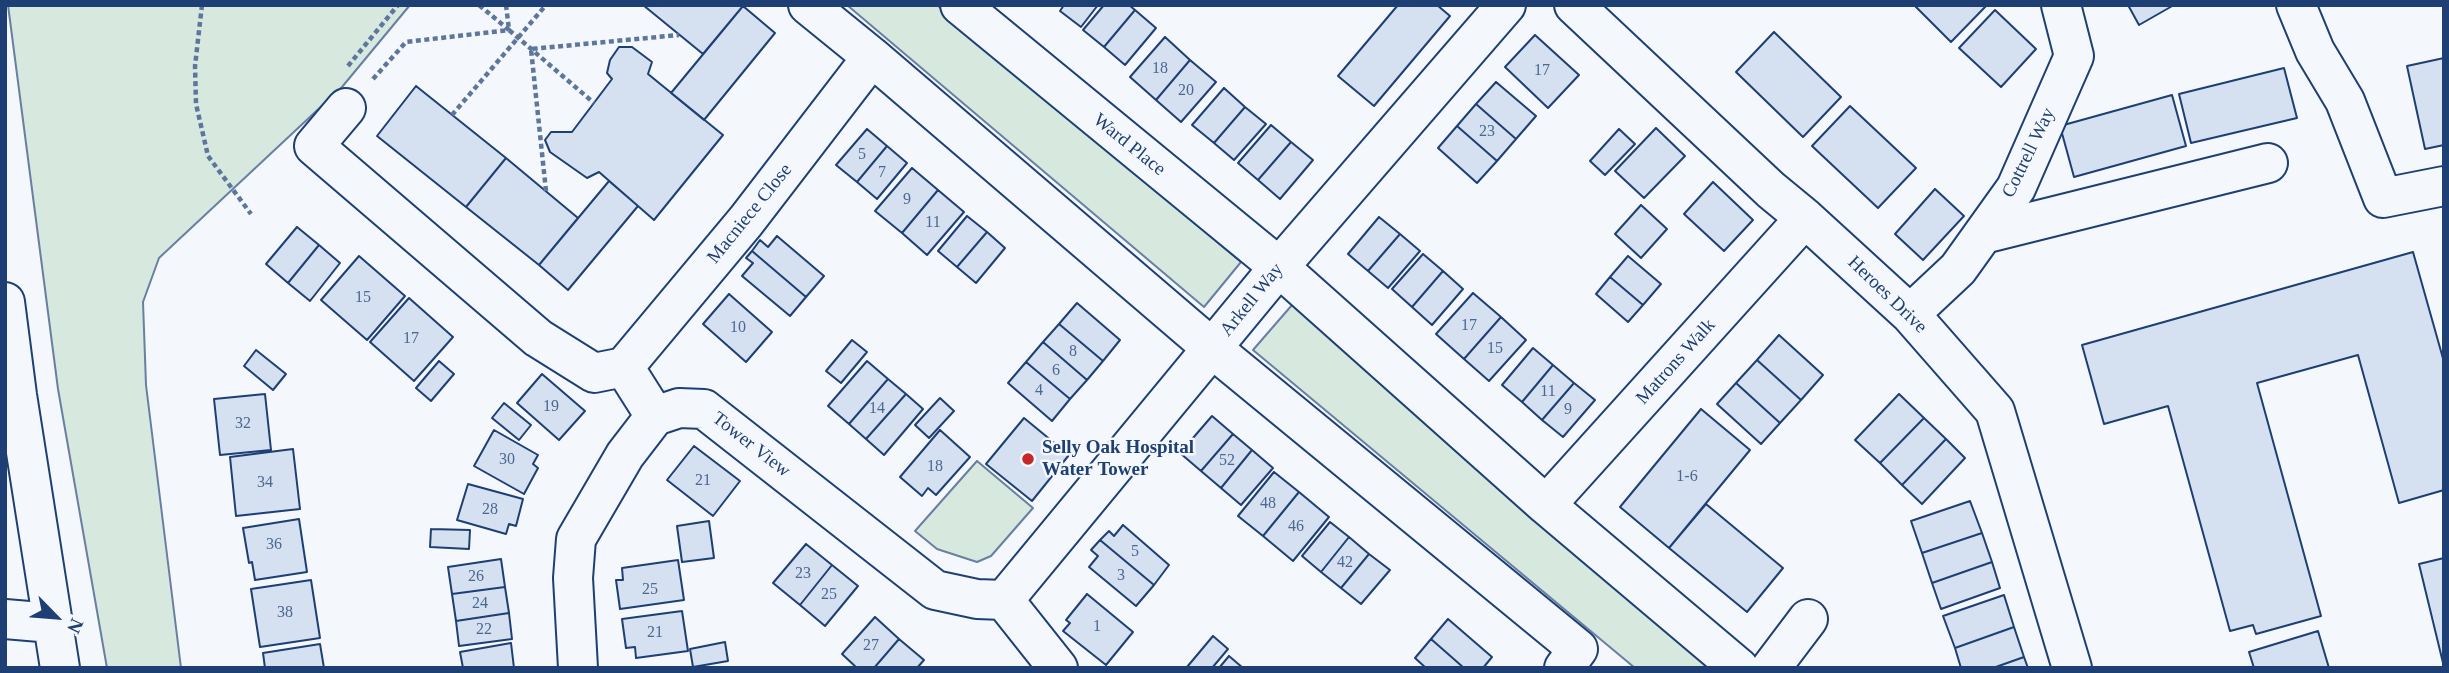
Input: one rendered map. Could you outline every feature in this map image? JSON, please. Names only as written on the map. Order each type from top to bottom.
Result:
[{"type":"street","points":[[808,5],[1582,662]]},
{"type":"street","name":"Arkell Way","points":[[1004,600],[1279,267],[1506,5]]},
{"type":"street","name":"Heroes Drive","points":[[1574,5],[1771,190],[1910,314],[1995,411],[2072,668]]},
{"type":"street","name":"Cottrell Way","points":[[1910,314],[1958,269],[2016,188],[2074,56],[2061,5]]},
{"type":"street","points":[[2296,5],[2315,51],[2345,101],[2383,198],[2443,187]]},
{"type":"street","name":"Ward Place","points":[[979,11],[1279,267]]},
{"type":"street","name":"Macniece Close","points":[[624,367],[746,221],[885,68]]},
{"type":"street","points":[[346,108],[314,146],[538,338],[594,373],[624,367],[655,416],[625,455],[576,539],[573,578],[578,668]]},
{"type":"street","points":[[1983,234],[2268,163]]},
{"type":"street","name":"Matrons Walk","points":[[1546,505],[1805,218]]},
{"type":"street","points":[[1279,267],[1546,505],[1739,668]]},
{"type":"street","points":[[5,302],[60,668]]},
{"type":"street","name":"Tower View","points":[[655,416],[679,408],[704,409],[935,590],[977,599],[1004,600]]},
{"type":"street","points":[[1004,600],[1058,668]]},
{"type":"street","points":[[5,619],[52,623]]},
{"type":"street","points":[[1771,668],[1808,619]]},
{"type":"path","points":[[202,5],[195,66],[196,104],[208,156],[251,214]]},
{"type":"path","points":[[398,5],[334,83],[346,108],[406,42],[509,30]]},
{"type":"path","points":[[480,5],[594,103]]},
{"type":"path","points":[[506,5],[509,30]]},
{"type":"path","points":[[452,115],[546,5]]},
{"type":"path","points":[[531,49],[679,34]]},
{"type":"path","points":[[531,49],[546,191]]},
{"type":"shaded area","points":[[8,5],[410,5],[342,87],[159,258],[143,302],[146,385],[181,668],[107,668],[58,389]]},
{"type":"shaded area","points":[[847,5],[937,5],[1241,262],[1204,307]]},
{"type":"shaded area","points":[[1292,305],[1721,668],[1635,668],[1253,350]]},
{"type":"shaded area","points":[[977,461],[1033,508],[991,556],[977,562],[937,549],[915,531]]},
{"type":"building","points":[[643,5],[741,5],[743,6],[703,54]]},
{"type":"building","points":[[1064,5],[1098,5],[1081,27],[1060,11]]},
{"type":"building","points":[[1104,5],[1129,5],[1135,10],[1104,47],[1083,30]]},
{"type":"building","points":[[1398,5],[1437,5],[1450,16],[1374,106],[1338,76]]},
{"type":"building","points":[[1914,5],[1987,5],[1951,42]]},
{"type":"building","points":[[2128,5],[2174,5],[2139,25]]},
{"type":"building","points":[[743,6],[775,33],[704,120],[671,93]]},
{"type":"building","points":[[1135,10],[1156,28],[1125,65],[1104,47]]},
{"type":"building","points":[[1995,10],[2036,49],[2001,87],[1959,48]]},
{"type":"building","points":[[1774,32],[1841,97],[1803,137],[1736,72]]},
{"type":"building","points":[[1535,35],[1579,75],[1548,108],[1505,67]]},
{"type":"building","points":[[1165,37],[1190,60],[1156,100],[1130,77]]},
{"type":"building","points":[[619,47],[632,47],[652,62],[648,74],[723,135],[654,220],[599,172],[587,178],[550,152],[545,140],[551,132],[572,132],[612,79],[607,73],[610,60]]},
{"type":"building","points":[[2444,58],[2444,145],[2425,149],[2407,66]]},
{"type":"building","points":[[1190,60],[1216,82],[1181,122],[1156,100]]},
{"type":"building","points":[[2284,68],[2297,118],[2191,143],[2179,94]]},
{"type":"building","points":[[1496,82],[1536,116],[1516,139],[1476,104]]},
{"type":"building","points":[[416,86],[506,158],[466,207],[377,136]]},
{"type":"building","points":[[1224,88],[1245,107],[1214,143],[1192,125]]},
{"type":"building","points":[[2172,95],[2186,146],[2074,177],[2060,126]]},
{"type":"building","points":[[1476,104],[1516,139],[1497,161],[1457,126]]},
{"type":"building","points":[[1850,106],[1916,168],[1878,208],[1812,146]]},
{"type":"building","points":[[1245,107],[1266,124],[1234,160],[1214,143]]},
{"type":"building","points":[[1271,125],[1291,142],[1258,180],[1238,163]]},
{"type":"building","points":[[1457,126],[1497,161],[1477,183],[1438,148]]},
{"type":"building","points":[[1656,128],[1685,156],[1644,198],[1615,171]]},
{"type":"building","points":[[867,129],[887,146],[857,182],[836,165]]},
{"type":"building","points":[[1619,129],[1635,144],[1605,175],[1590,161]]},
{"type":"building","points":[[1291,142],[1313,160],[1280,199],[1258,180]]},
{"type":"building","points":[[887,146],[907,163],[877,199],[857,182]]},
{"type":"building","points":[[506,158],[578,218],[539,265],[466,207]]},
{"type":"building","points":[[912,168],[938,190],[902,233],[875,211]]},
{"type":"building","points":[[609,181],[638,206],[568,290],[539,265]]},
{"type":"building","points":[[1713,182],[1753,220],[1724,251],[1684,214]]},
{"type":"building","points":[[1935,189],[1964,216],[1923,260],[1895,234]]},
{"type":"building","points":[[938,190],[964,212],[927,255],[902,233]]},
{"type":"building","points":[[1641,205],[1667,229],[1641,258],[1615,234]]},
{"type":"building","points":[[967,216],[987,232],[957,267],[938,251]]},
{"type":"building","points":[[1379,217],[1400,234],[1368,271],[1348,254]]},
{"type":"building","points":[[297,227],[319,245],[288,283],[266,264]]},
{"type":"building","points":[[987,232],[1005,248],[976,283],[957,267]]},
{"type":"building","points":[[1400,234],[1420,251],[1388,288],[1368,271]]},
{"type":"building","points":[[777,236],[824,276],[806,297],[752,251],[760,240],[768,247]]},
{"type":"building","points":[[319,245],[340,263],[310,301],[288,283]]},
{"type":"building","points":[[752,251],[806,297],[790,316],[742,276],[753,263],[746,258]]},
{"type":"building","points":[[2413,252],[2444,362],[2444,490],[2399,503],[2358,355],[2257,383],[2321,616],[2256,634],[2253,625],[2230,631],[2168,406],[2104,424],[2082,345]]},
{"type":"building","points":[[1423,254],[1443,271],[1412,307],[1392,289]]},
{"type":"building","points":[[359,256],[405,296],[367,340],[321,300]]},
{"type":"building","points":[[1628,256],[1661,284],[1643,305],[1610,277]]},
{"type":"building","points":[[1443,271],[1463,289],[1432,325],[1412,307]]},
{"type":"building","points":[[1610,277],[1643,305],[1628,322],[1596,294]]},
{"type":"building","points":[[1473,293],[1501,317],[1464,359],[1436,334]]},
{"type":"building","points":[[729,294],[772,332],[746,362],[703,324]]},
{"type":"building","points":[[409,298],[453,337],[414,381],[370,342]]},
{"type":"building","points":[[1077,303],[1120,340],[1103,361],[1059,324]]},
{"type":"building","points":[[1501,317],[1526,340],[1489,381],[1464,359]]},
{"type":"building","points":[[1059,324],[1103,361],[1087,380],[1043,342]]},
{"type":"building","points":[[1779,335],[1823,375],[1801,400],[1757,360]]},
{"type":"building","points":[[852,340],[867,352],[841,383],[826,371]]},
{"type":"building","points":[[1043,342],[1087,380],[1070,399],[1026,362]]},
{"type":"building","points":[[1533,348],[1553,365],[1522,402],[1502,385]]},
{"type":"building","points":[[256,350],[286,374],[273,390],[244,366]]},
{"type":"building","points":[[1757,360],[1801,400],[1780,423],[1736,383]]},
{"type":"building","points":[[439,361],[454,374],[431,401],[416,388]]},
{"type":"building","points":[[867,361],[888,379],[849,424],[828,406]]},
{"type":"building","points":[[1026,362],[1070,399],[1052,421],[1008,383]]},
{"type":"building","points":[[1553,365],[1574,383],[1542,420],[1522,402]]},
{"type":"building","points":[[542,374],[585,411],[559,440],[517,403]]},
{"type":"building","points":[[888,379],[906,394],[866,439],[849,424]]},
{"type":"building","points":[[1574,383],[1595,400],[1563,437],[1542,420]]},
{"type":"building","points":[[1736,383],[1780,423],[1761,444],[1717,404]]},
{"type":"building","points":[[265,394],[271,450],[220,455],[214,399]]},
{"type":"building","points":[[906,394],[923,409],[884,455],[866,439]]},
{"type":"building","points":[[1899,394],[1924,418],[1880,463],[1855,440]]},
{"type":"building","points":[[940,398],[954,411],[929,438],[915,425]]},
{"type":"building","points":[[504,403],[531,425],[519,440],[492,418]]},
{"type":"building","points":[[1701,409],[1750,450],[1669,548],[1620,507]]},
{"type":"building","points":[[1212,416],[1233,434],[1201,471],[1180,453]]},
{"type":"building","name":"Selly Oak Hospital Water Tower","points":[[1024,418],[1069,455],[1032,501],[986,464]]},
{"type":"building","points":[[1924,418],[1946,439],[1902,485],[1880,463]]},
{"type":"building","points":[[494,430],[538,455],[533,464],[538,468],[524,494],[474,466]]},
{"type":"building","points":[[940,430],[970,457],[936,495],[928,488],[922,496],[900,477]]},
{"type":"building","points":[[1233,434],[1252,450],[1221,488],[1201,471]]},
{"type":"building","points":[[1946,439],[1965,458],[1922,504],[1902,485]]},
{"type":"building","points":[[694,446],[740,481],[713,516],[667,480]]},
{"type":"building","points":[[293,449],[300,509],[236,516],[230,457]]},
{"type":"building","points":[[1252,450],[1273,468],[1241,505],[1221,488]]},
{"type":"building","points":[[1274,472],[1299,492],[1263,536],[1238,516]]},
{"type":"building","points":[[468,484],[523,499],[516,526],[509,524],[506,534],[457,520]]},
{"type":"building","points":[[1299,492],[1329,517],[1293,561],[1263,536]]},
{"type":"building","points":[[1970,501],[1982,533],[1922,553],[1911,521]]},
{"type":"building","points":[[1706,504],[1783,568],[1747,612],[1669,548]]},
{"type":"building","points":[[299,519],[307,572],[255,580],[243,528]]},
{"type":"building","points":[[709,521],[714,558],[682,562],[677,526]]},
{"type":"building","points":[[1330,522],[1349,537],[1321,572],[1302,556]]},
{"type":"building","points":[[1123,525],[1169,565],[1154,585],[1100,540],[1109,531],[1114,536]]},
{"type":"building","points":[[431,529],[470,530],[469,549],[430,547]]},
{"type":"building","points":[[1982,533],[1992,562],[1932,583],[1922,553]]},
{"type":"building","points":[[1349,537],[1369,554],[1341,588],[1321,572]]},
{"type":"building","points":[[1100,540],[1154,585],[1136,606],[1089,567],[1098,556],[1091,550]]},
{"type":"building","points":[[806,544],[832,565],[800,605],[773,583]]},
{"type":"building","points":[[1369,554],[1390,570],[1361,604],[1341,588]]},
{"type":"building","points":[[2444,558],[2444,667],[2419,564]]},
{"type":"building","points":[[501,559],[505,587],[452,594],[448,567]]},
{"type":"building","points":[[678,560],[684,600],[620,609],[616,580],[623,580],[622,568]]},
{"type":"building","points":[[1992,562],[2000,588],[1941,609],[1932,583]]},
{"type":"building","points":[[832,565],[858,586],[825,626],[800,605]]},
{"type":"building","points":[[311,580],[320,638],[260,647],[251,589]]},
{"type":"building","points":[[505,587],[509,613],[456,621],[452,594]]},
{"type":"building","points":[[1087,594],[1133,632],[1106,665],[1063,631],[1070,623],[1066,620]]},
{"type":"building","points":[[2004,595],[2014,627],[1955,648],[1943,616]]},
{"type":"building","points":[[682,611],[688,651],[636,658],[635,647],[626,648],[622,619]]},
{"type":"building","points":[[509,613],[512,639],[459,646],[456,621]]},
{"type":"building","points":[[875,617],[899,639],[874,668],[857,668],[842,654]]},
{"type":"building","points":[[1448,619],[1492,657],[1483,668],[1464,668],[1431,639]]},
{"type":"building","points":[[2014,627],[2024,657],[1993,668],[1961,668],[1955,648]]},
{"type":"building","points":[[2318,631],[2329,668],[2254,668],[2249,652]]},
{"type":"building","points":[[1213,636],[1228,649],[1212,668],[1187,667]]},
{"type":"building","points":[[899,639],[924,660],[917,668],[874,668]]},
{"type":"building","points":[[1431,639],[1464,668],[1426,668],[1415,658]]},
{"type":"building","points":[[725,642],[728,661],[693,667],[690,649]]},
{"type":"building","points":[[511,643],[514,668],[463,668],[460,652]]},
{"type":"building","points":[[320,644],[324,668],[265,668],[263,653]]},
{"type":"building","points":[[1229,656],[1243,668],[1219,668]]},
{"type":"building","points":[[2024,657],[2028,668],[1993,668]]},
{"type":"place","name":"Selly Oak Hospital Water Tower","points":[[1028,459]]}]
